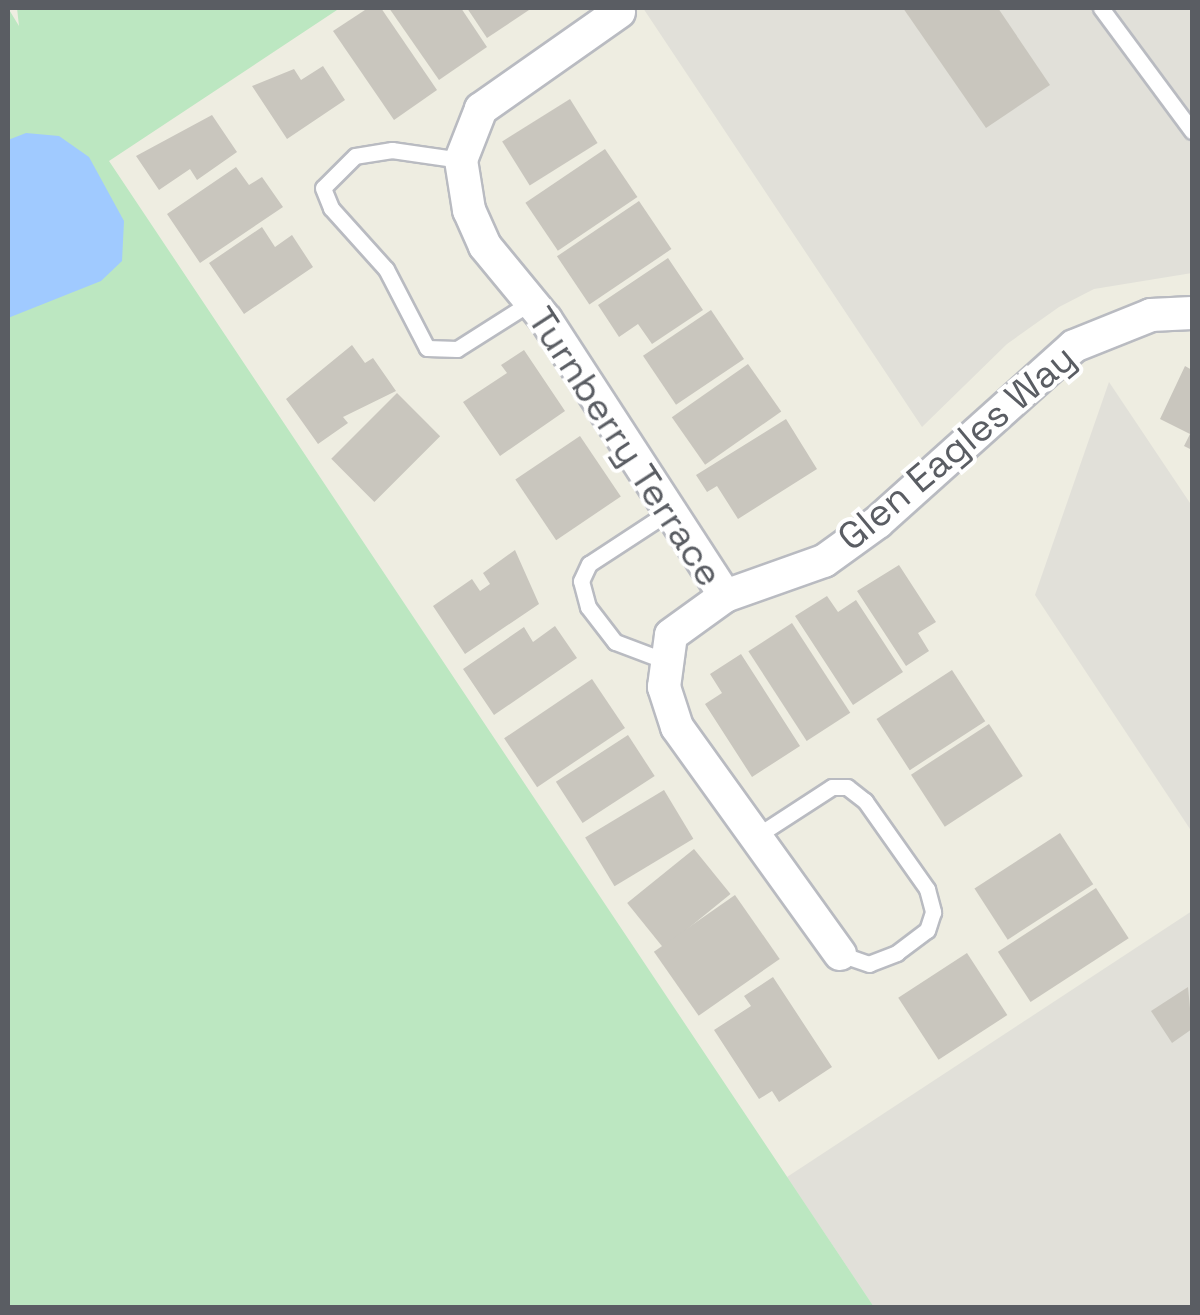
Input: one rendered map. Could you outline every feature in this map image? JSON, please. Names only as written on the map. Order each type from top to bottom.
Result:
[{"type":"street","points":[[461,160],[481,110],[508,84],[619,12]]},
{"type":"street","name":"Turnberry Terrace","points":[[461,160],[485,246],[531,302],[725,596],[672,635],[663,660]]},
{"type":"street","name":"Glen Eagles Way","points":[[725,596],[824,561],[878,522],[1074,346],[1152,315],[1192,313]]},
{"type":"street","points":[[663,660],[676,726],[840,954]]},
{"type":"lane","points":[[1101,8],[1192,131]]},
{"type":"lane","points":[[461,160],[392,150],[355,156],[323,188],[330,208],[386,269],[427,348],[457,349],[531,302]]},
{"type":"lane","points":[[663,660],[615,642],[588,606],[580,581],[589,564],[670,511]]},
{"type":"lane","points":[[753,838],[832,787],[847,786],[865,801],[927,889],[933,912],[928,930],[897,953],[870,964],[840,954]]},
{"type":"shaded area","points":[[643,8],[1192,8],[1192,273],[1094,289],[1059,307],[1007,344],[922,427]]},
{"type":"shaded area","points":[[1109,382],[1192,506],[1192,832],[1035,595]]},
{"type":"shaded area","points":[[1192,911],[1192,1307],[874,1307],[787,1177]]},
{"type":"green space","points":[[8,8],[19,26],[17,8],[340,8],[109,161],[874,1307],[8,1307]]},
{"type":"water","points":[[26,133],[59,136],[89,157],[124,221],[122,261],[101,281],[8,318],[8,140]]},
{"type":"building","points":[[368,8],[381,8],[437,90],[394,120],[333,31]]},
{"type":"building","points":[[389,8],[461,8],[487,47],[439,80]]},
{"type":"building","points":[[467,8],[532,8],[487,38]]},
{"type":"building","points":[[903,8],[998,8],[1050,85],[986,128]]},
{"type":"building","points":[[323,66],[345,100],[287,139],[252,86],[294,69],[301,80]]},
{"type":"building","points":[[570,99],[598,143],[530,185],[502,141]]},
{"type":"building","points":[[212,115],[237,152],[197,180],[190,169],[159,190],[136,156]]},
{"type":"building","points":[[605,149],[637,197],[558,251],[525,203]]},
{"type":"building","points":[[236,167],[249,185],[262,177],[283,207],[200,263],[167,214]]},
{"type":"building","points":[[639,201],[671,249],[589,304],[557,256]]},
{"type":"building","points":[[262,227],[275,247],[292,235],[313,267],[244,314],[209,263]]},
{"type":"building","points":[[668,258],[703,310],[652,344],[638,324],[619,337],[598,305]]},
{"type":"building","points":[[711,310],[744,359],[676,405],[643,356]]},
{"type":"building","points":[[352,345],[365,363],[373,358],[396,391],[343,417],[348,423],[318,444],[286,399]]},
{"type":"building","points":[[524,350],[565,411],[500,456],[463,402],[507,373],[501,365]]},
{"type":"building","points":[[748,364],[781,412],[705,465],[672,417]]},
{"type":"building","points":[[1185,366],[1192,370],[1192,450],[1184,446],[1190,434],[1160,419]]},
{"type":"building","points":[[397,393],[440,436],[374,502],[331,459]]},
{"type":"building","points":[[786,419],[817,469],[738,519],[717,486],[707,492],[696,475]]},
{"type":"building","points":[[580,436],[621,497],[556,540],[515,480]]},
{"type":"building","points":[[515,550],[539,604],[465,654],[433,606],[472,579],[480,591],[490,584],[483,573]]},
{"type":"building","points":[[899,565],[936,622],[918,633],[929,651],[906,666],[857,591]]},
{"type":"building","points":[[827,596],[838,612],[856,600],[903,672],[853,705],[795,616]]},
{"type":"building","points":[[792,623],[850,713],[807,741],[748,651]]},
{"type":"building","points":[[555,626],[577,658],[494,715],[463,669],[524,627],[533,642]]},
{"type":"building","points":[[741,654],[800,746],[752,777],[705,704],[722,693],[710,674]]},
{"type":"building","points":[[952,670],[985,721],[910,770],[877,719]]},
{"type":"building","points":[[592,679],[625,728],[537,787],[504,738]]},
{"type":"building","points":[[989,724],[1023,776],[945,827],[911,775]]},
{"type":"building","points":[[628,735],[655,776],[583,823],[556,782]]},
{"type":"building","points":[[664,790],[693,839],[614,886],[585,837]]},
{"type":"building","points":[[1060,833],[1093,884],[1008,940],[974,889]]},
{"type":"building","points":[[694,849],[731,894],[664,948],[627,903]]},
{"type":"building","points":[[1096,888],[1129,938],[1031,1002],[998,952]]},
{"type":"building","points":[[735,895],[780,959],[699,1016],[654,952]]},
{"type":"building","points":[[967,953],[1007,1015],[939,1060],[898,998]]},
{"type":"building","points":[[773,977],[832,1067],[779,1102],[772,1091],[759,1099],[714,1030],[751,1006],[744,996]]},
{"type":"building","points":[[1188,987],[1192,1029],[1172,1043],[1151,1011]]}]
